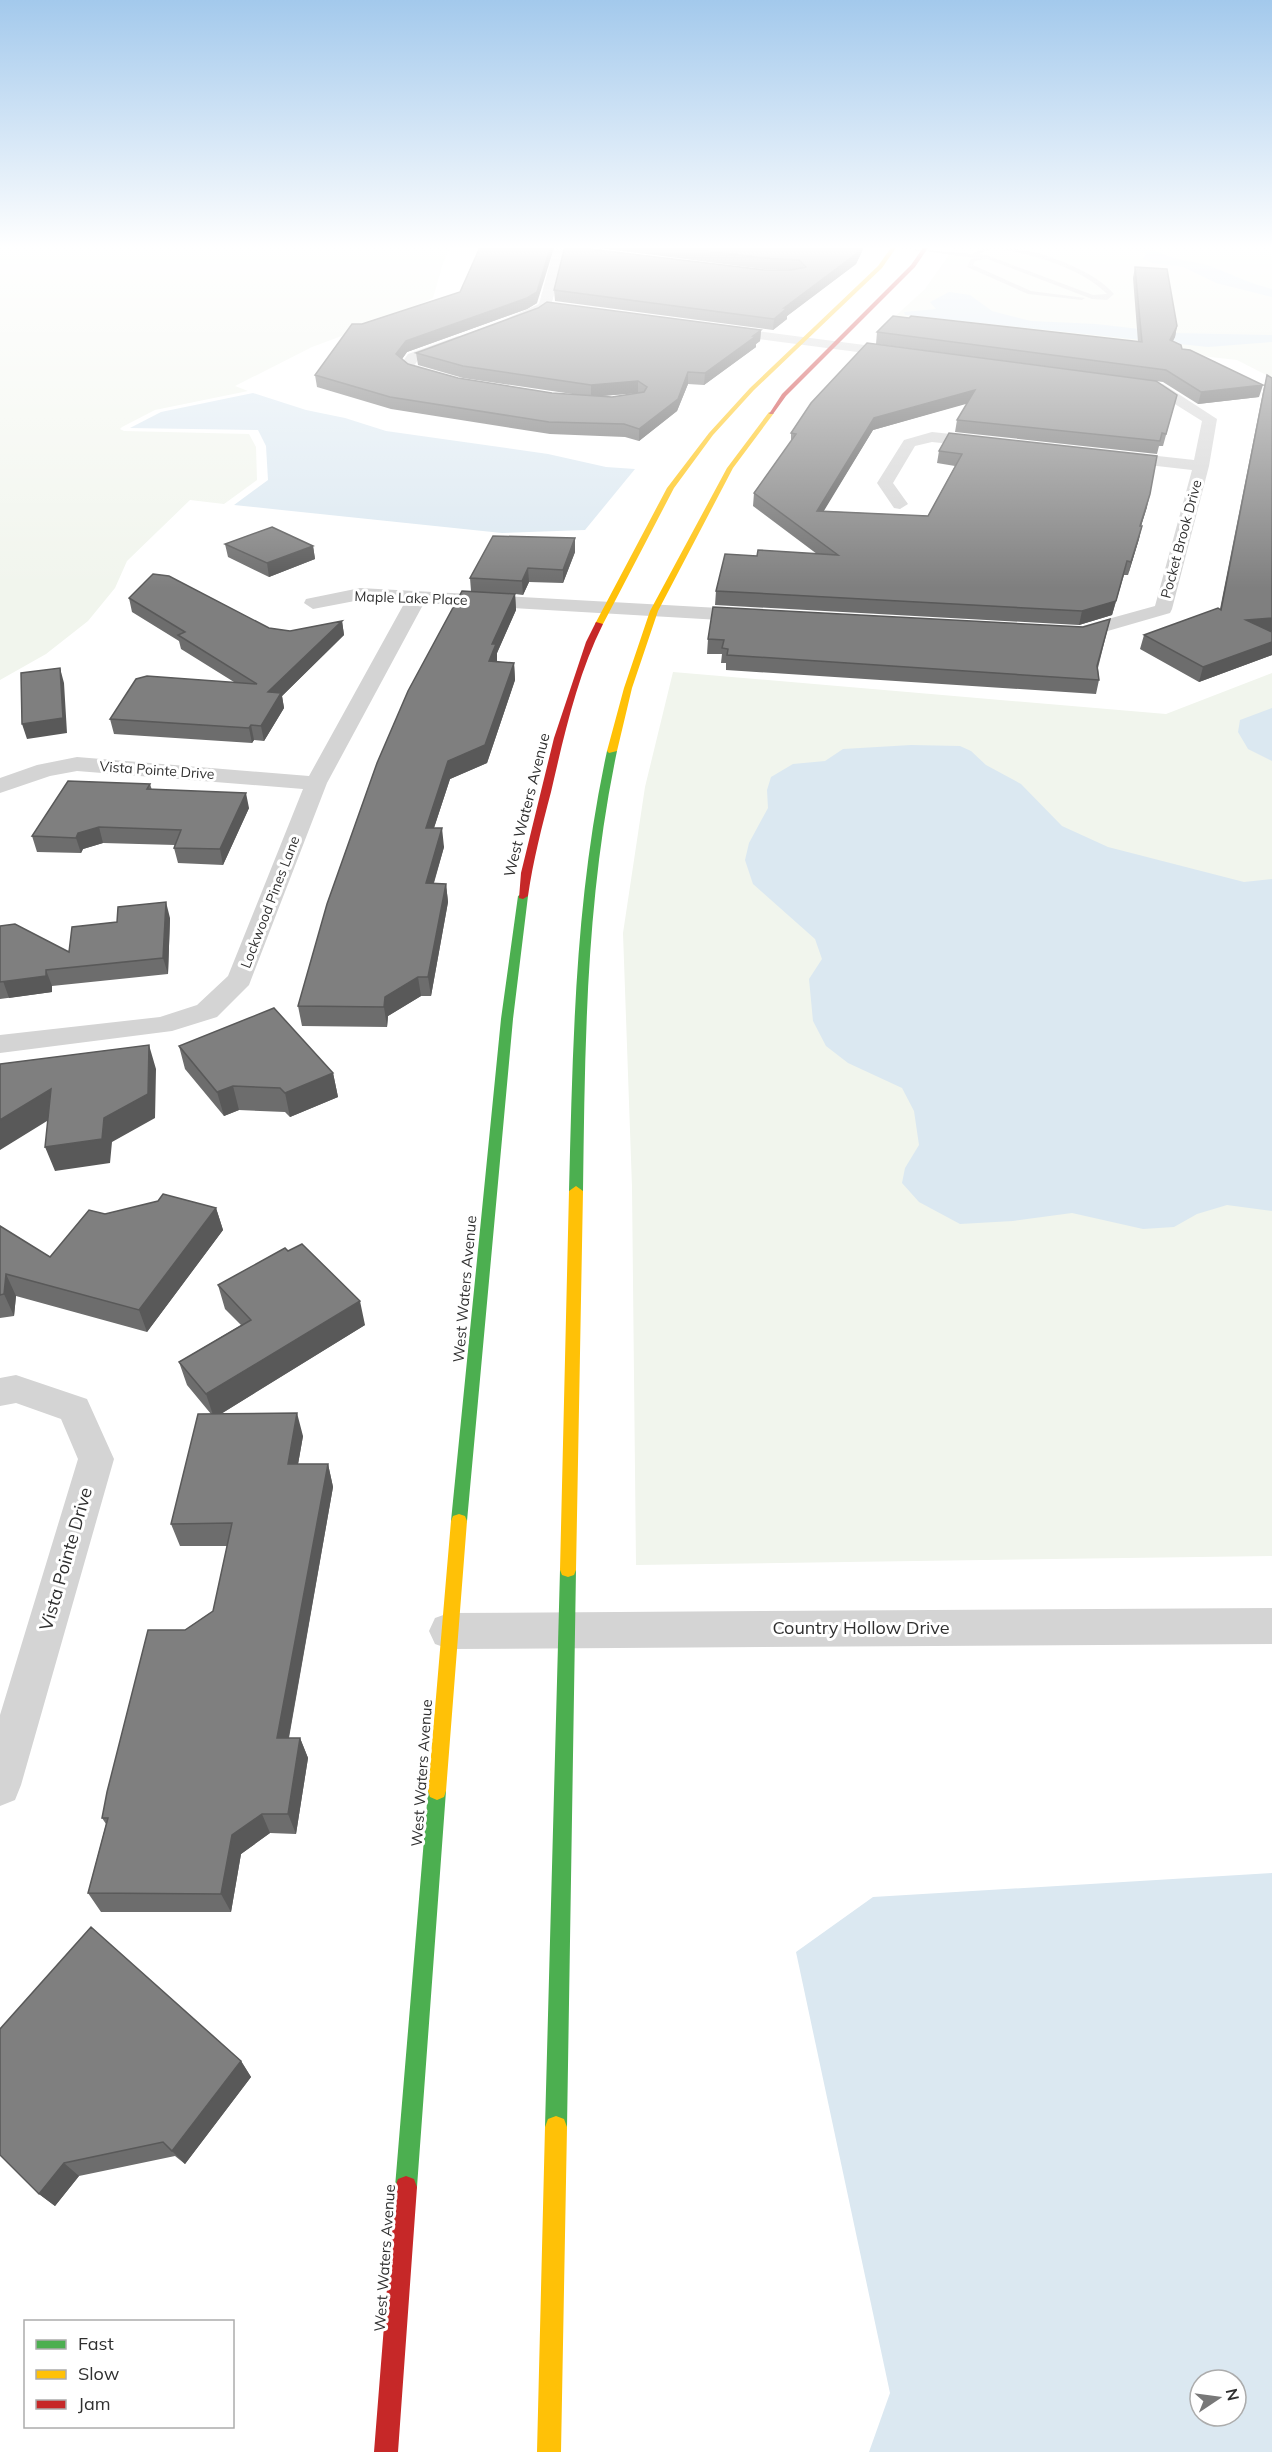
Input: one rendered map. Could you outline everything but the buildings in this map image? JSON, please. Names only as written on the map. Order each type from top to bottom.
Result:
[{"type":"street","points":[[411,359],[406,367],[414,372],[453,381]]},
{"type":"street","name":"West Waters Avenue","points":[[387,2452],[449,1631],[506,1031],[526,873],[559,738],[590,642],[607,607],[671,488],[711,434],[782,359]]},
{"type":"street","points":[[549,2452],[580,982],[600,801],[628,688],[654,610],[730,468],[784,395],[819,359]]},
{"type":"street","name":"Pocket Brook Drive","points":[[1057,632],[1080,633],[1163,609],[1201,466],[1210,419],[1158,387],[1123,383]]},
{"type":"street","points":[[900,504],[885,483],[909,443],[932,437],[1002,445]]},
{"type":"street","points":[[1096,454],[1201,466]]},
{"type":"street","name":"Maple Lake Place","points":[[313,603],[360,594],[654,610]]},
{"type":"street","name":"Lockwood Pines Lane","points":[[0,1044],[162,1024],[207,1011],[240,979],[316,783],[417,597]]},
{"type":"street","points":[[654,610],[772,617]]},
{"type":"street","name":"Vista Pointe Drive","points":[[0,786],[45,770],[77,764],[316,783]]},
{"type":"street","name":"Vista Pointe Drive","points":[[0,1392],[16,1389],[75,1409],[96,1459],[0,1785]]},
{"type":"street","name":"Country Hollow Drive","points":[[449,1631],[1272,1626]]},
{"type":"shaded area","points":[[0,359],[287,359],[235,386],[248,391],[155,410],[120,429],[124,431],[249,434],[256,447],[257,480],[224,504],[190,500],[127,561],[115,588],[88,621],[46,654],[0,680]]},
{"type":"shaded area","points":[[1232,359],[1272,359],[1272,378]]},
{"type":"shaded area","points":[[253,393],[386,431],[548,454],[606,467],[635,469],[585,530],[502,533],[234,505],[268,480],[266,446],[258,430],[130,428],[161,412]]},
{"type":"shaded area","points":[[673,672],[1166,714],[1272,673],[1272,1556],[636,1565],[632,1187],[623,933],[645,787]]},
{"type":"shaded area","points":[[1272,708],[1272,761],[1248,749],[1238,732],[1240,720]]},
{"type":"shaded area","points":[[911,745],[960,746],[971,751],[986,765],[1021,784],[1062,826],[1108,847],[1244,882],[1272,879],[1272,1211],[1227,1205],[1197,1214],[1174,1227],[1143,1229],[1072,1213],[1013,1221],[960,1224],[919,1202],[902,1183],[905,1168],[919,1145],[914,1111],[902,1088],[848,1063],[826,1046],[813,1021],[809,979],[822,959],[815,939],[753,884],[745,860],[749,843],[768,808],[767,790],[771,777],[793,764],[825,761],[843,749]]},
{"type":"shaded area","points":[[1272,1873],[1272,2452],[869,2452],[890,2393],[796,1952],[873,1897]]},
{"type":"traffic: fast","points":[[576,1191],[579,1025],[586,915],[592,860],[612,751]]},
{"type":"traffic: fast","points":[[459,1521],[507,1019],[523,896]]},
{"type":"traffic: fast","points":[[556,2127],[568,1570]]},
{"type":"traffic: fast","points":[[406,2187],[437,1791]]},
{"type":"traffic: slow","points":[[599,624],[671,488],[711,434],[783,359]]},
{"type":"traffic: slow","points":[[612,751],[628,688],[654,611],[730,468],[771,413]]},
{"type":"traffic: slow","points":[[568,1570],[576,1191]]},
{"type":"traffic: slow","points":[[437,1791],[459,1521]]},
{"type":"traffic: slow","points":[[549,2452],[556,2127]]},
{"type":"traffic: jam","points":[[771,413],[784,395],[820,359]]},
{"type":"traffic: jam","points":[[523,896],[526,873],[559,738],[590,642],[599,624]]},
{"type":"traffic: jam","points":[[386,2452],[406,2187]]}]
